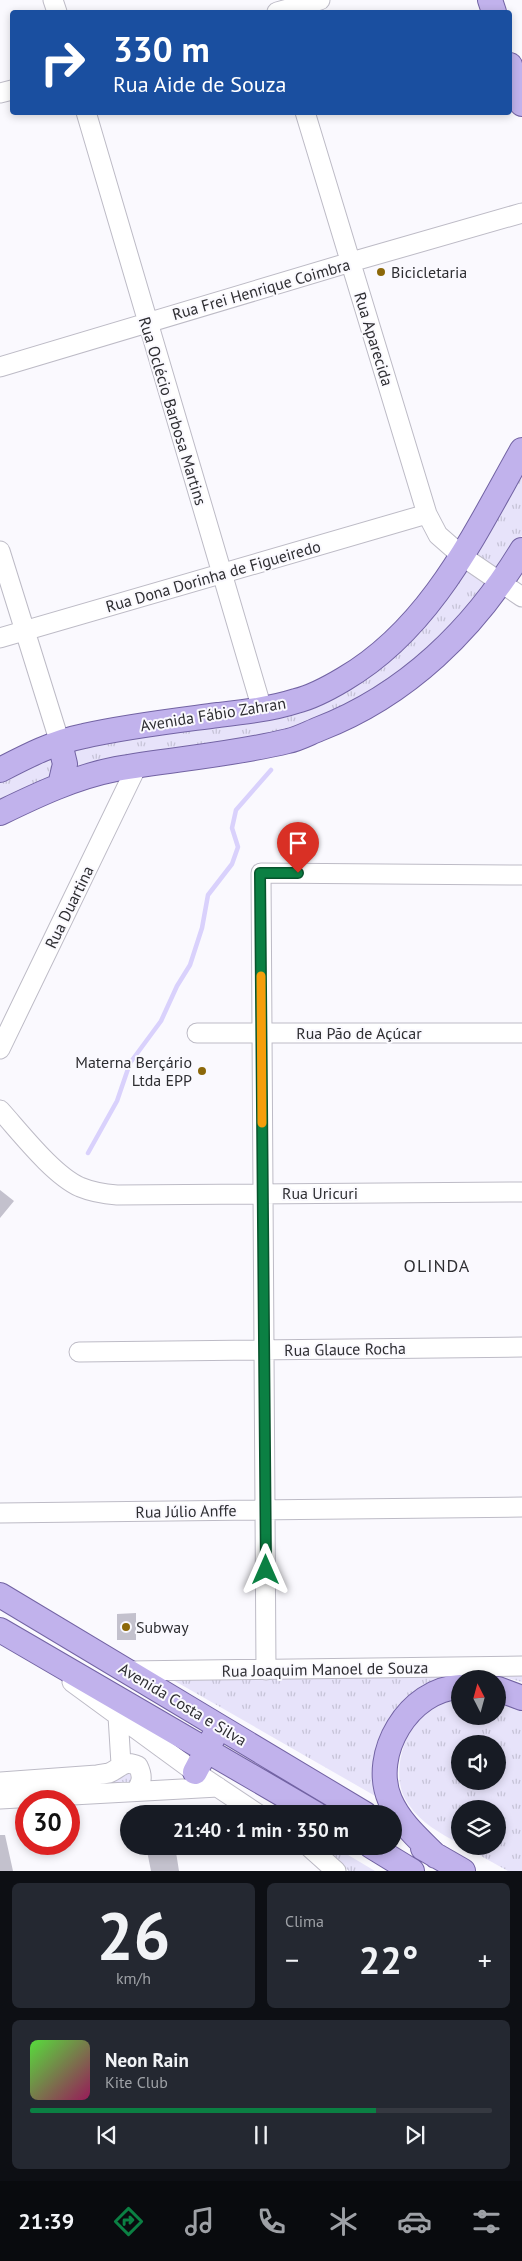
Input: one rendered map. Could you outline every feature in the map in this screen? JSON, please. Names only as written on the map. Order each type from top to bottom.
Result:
[{"type":"main road","points":[[512,72],[522,104]]},
{"type":"main road","name":"Avenida Fábio Zahran","points":[[0,770],[60,743],[83,736],[138,726],[262,709],[297,701],[323,691],[370,664],[409,628],[462,556],[522,450]]},
{"type":"main road","points":[[0,813],[60,786],[114,769],[228,754],[290,741],[348,718],[377,702],[438,655],[465,628],[502,583],[522,550]]},
{"type":"main road","points":[[60,743],[65,764],[60,786]]},
{"type":"main road","name":"Avenida Costa e Silva","points":[[0,1595],[350,1805]]},
{"type":"main road","name":"Avenida Costa e Silva","points":[[0,1630],[301,1805]]},
{"type":"main road","points":[[436,1856],[400,1820],[389,1798],[385,1777],[389,1746],[401,1721],[421,1700],[451,1688]]},
{"type":"main road","points":[[506,1692],[522,1698]]},
{"type":"main road","points":[[188,1780],[208,1750],[218,1725]]},
{"type":"main road","points":[[402,1836],[463,1871]]},
{"type":"main road","points":[[386,1855],[412,1871]]},
{"type":"street","points":[[283,10],[320,0]]},
{"type":"street","name":"Rua Oclécio Barbosa Martins","points":[[87,115],[262,709]]},
{"type":"street","name":"Rua Aparecida","points":[[306,115],[427,514],[438,535],[462,556],[522,597]]},
{"type":"street","name":"Rua Frei Henrique Coimbra","points":[[0,367],[147,322],[522,213]]},
{"type":"street","name":"Rua Dona Dorinha de Figueiredo","points":[[0,638],[427,514]]},
{"type":"street","points":[[0,551],[60,743]]},
{"type":"street","name":"Rua Duartina","points":[[0,1049],[137,766]]},
{"type":"street","points":[[266,1670],[260,873],[522,875]]},
{"type":"street","name":"Rua Pão de Açúcar","points":[[197,1033],[522,1032]]},
{"type":"street","name":"Rua Uricuri","points":[[0,1110],[48,1163],[78,1186],[97,1193],[117,1195],[522,1192]]},
{"type":"street","name":"Rua Glauce Rocha","points":[[79,1352],[522,1347]]},
{"type":"street","name":"Rua Júlio Anffe","points":[[0,1513],[522,1508]]},
{"type":"street","points":[[46,1657],[76,1686],[118,1716],[188,1780]]},
{"type":"street","name":"Rua Joaquim Manoel de Souza","points":[[128,1671],[522,1666]]},
{"type":"street","points":[[118,1716],[121,1764]]},
{"type":"street","points":[[0,1782],[97,1775],[110,1773],[121,1764],[131,1763],[138,1766],[142,1774],[141,1784],[136,1791]]},
{"type":"street","points":[[0,1799],[136,1791],[188,1780],[218,1787],[245,1805]]},
{"type":"street","points":[[312,1855],[314,1871]]},
{"type":"street","points":[[318,1855],[336,1871]]},
{"type":"green space","points":[[522,460],[522,535],[498,577],[468,556]]},
{"type":"green space","points":[[463,565],[492,582],[463,622],[348,714],[0,807],[0,777],[59,749],[326,697]]},
{"type":"green space","points":[[506,1672],[522,1672],[522,1682],[506,1678]]},
{"type":"green space","points":[[451,1673],[451,1680],[404,1704],[384,1801],[166,1676]]},
{"type":"green space","points":[[451,1696],[451,1725],[506,1725],[506,1698],[522,1705],[522,1871],[508,1871],[479,1855],[506,1855],[506,1800],[451,1800],[451,1839],[420,1818],[402,1793],[399,1778],[400,1763],[409,1733],[427,1709],[440,1700]]},
{"type":"green space","points":[[132,1771],[134,1778],[129,1784],[0,1789],[118,1777]]},
{"type":"green space","points":[[328,1855],[348,1855],[375,1871],[349,1871]]},
{"type":"building","points":[[0,1190],[14,1201],[0,1218]]},
{"type":"building","name":"Subway","points":[[136,1613],[136,1640],[117,1640],[117,1614]]},
{"type":"building","points":[[0,1835],[5,1835],[13,1871],[0,1871]]},
{"type":"building","points":[[148,1855],[176,1855],[179,1871],[151,1871]]},
{"type":"waterway","points":[[88,1153],[117,1101],[130,1063],[161,1021],[177,986],[190,965],[202,928],[208,895],[232,864],[238,847],[232,828],[236,810],[271,770]]},
{"type":"slow traffic","points":[[261,976],[262,1123]]},
{"type":"place","name":"Bicicletaria","points":[[381,272]]},
{"type":"place","name":"Materna Berçário Ltda EPP","points":[[202,1071]]},
{"type":"place","name":"Subway","points":[[126,1627]]},
{"type":"district","name":"OLINDA","points":[[437,1266]]},
{"type":"route","points":[[266,1570],[260,873],[298,873]]}]
